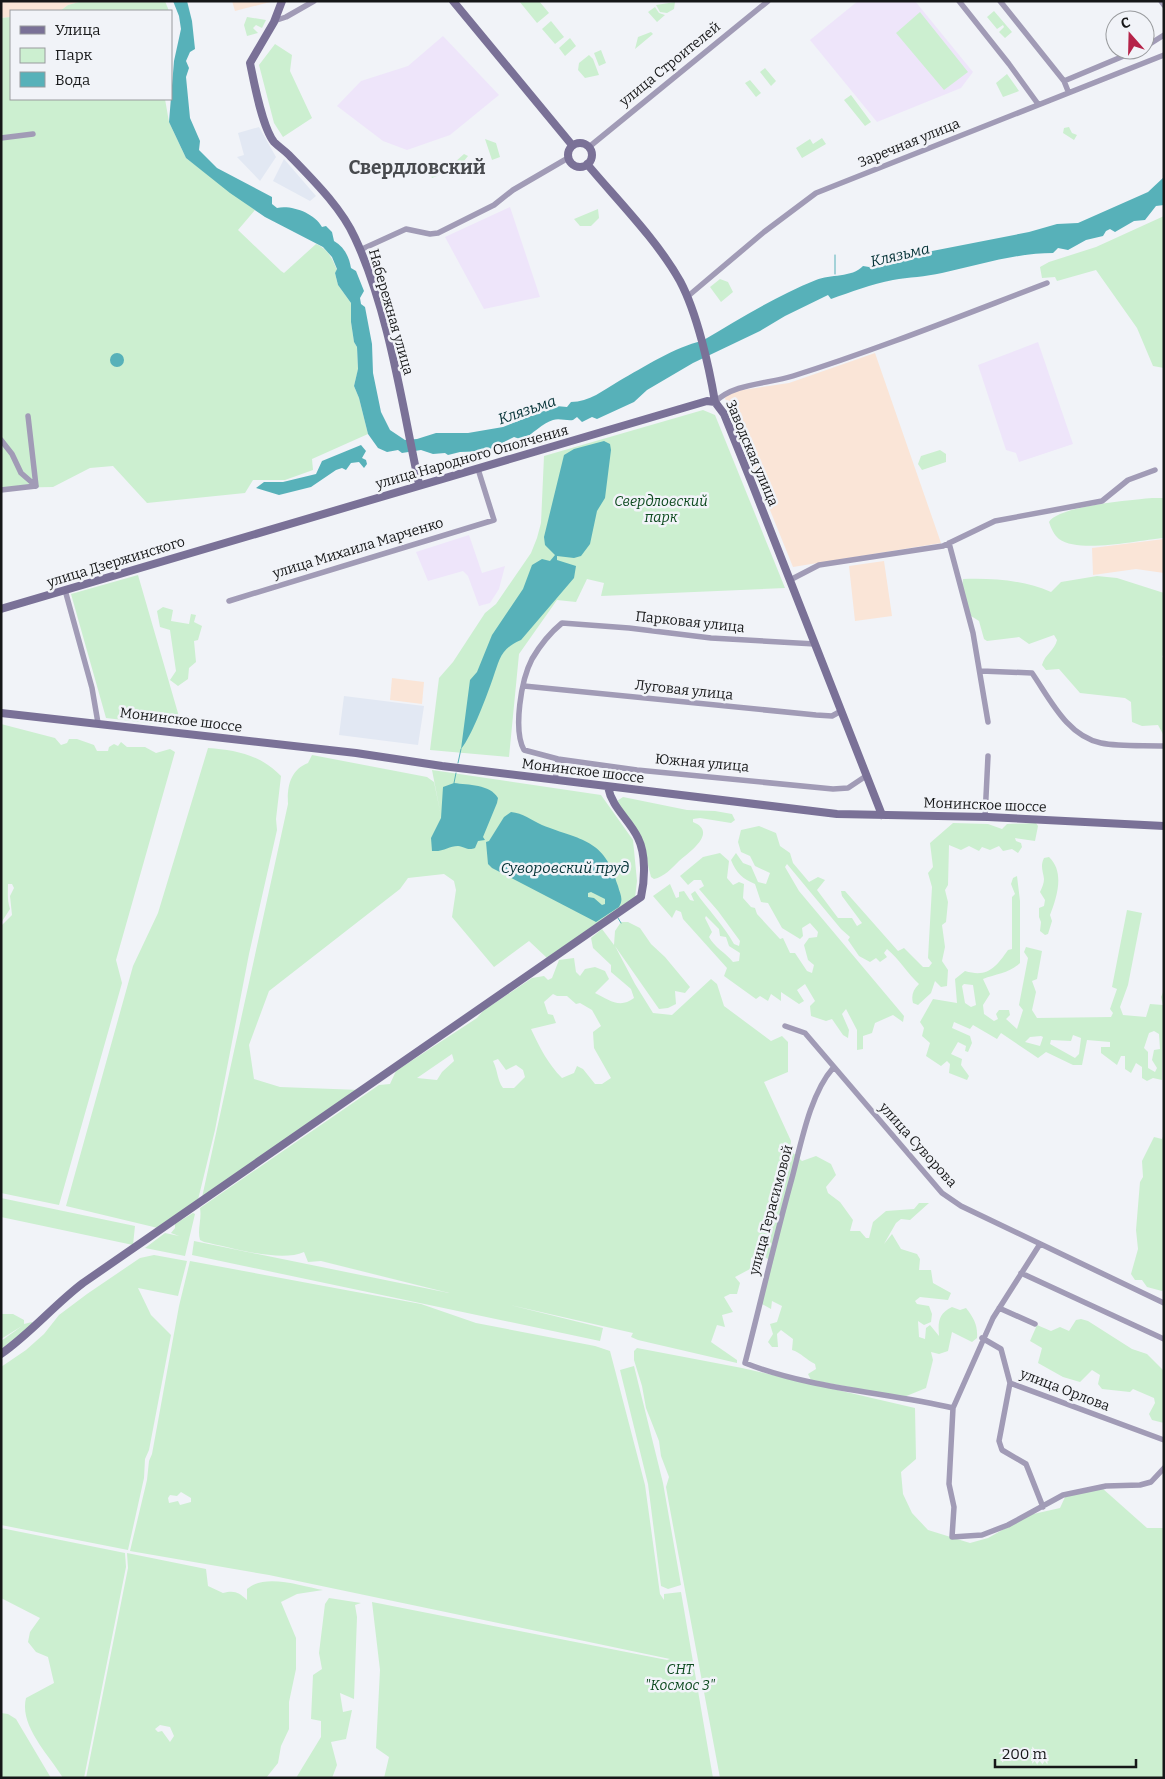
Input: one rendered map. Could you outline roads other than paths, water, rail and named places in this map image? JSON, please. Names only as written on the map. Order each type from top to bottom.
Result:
[{"type":"street","points":[[274,21],[282,1]]},
{"type":"street","points":[[274,21],[286,17],[314,1]]},
{"type":"street","points":[[453,1],[572,145]]},
{"type":"street","name":"улица Строителей","points":[[589,146],[768,1]]},
{"type":"street","points":[[958,1],[1009,64],[1038,104]]},
{"type":"street","points":[[1000,1],[1064,81],[1068,91]]},
{"type":"street","points":[[1161,1],[1164,5]]},
{"type":"street","name":"Набережная улица","points":[[274,21],[250,63],[266,125],[274,142],[320,187],[354,235],[386,334],[419,484]]},
{"type":"street","name":"Заречная улица","points":[[687,297],[764,232],[816,193],[1164,54]]},
{"type":"street","points":[[1064,81],[1114,60]]},
{"type":"street","points":[[1,138],[33,134]]},
{"type":"street","points":[[582,143],[589,146],[592,158],[587,164],[578,167],[570,162],[567,153],[572,145],[582,143]]},
{"type":"street","points":[[360,250],[406,229],[430,234],[438,233],[494,205],[513,190],[568,158]]},
{"type":"street","points":[[587,164],[663,256],[687,297],[711,378],[715,402]]},
{"type":"street","name":"Заводская улица","points":[[882,815],[724,414],[715,402],[722,395],[736,388],[768,383],[914,335],[1048,283]]},
{"type":"street","name":"улица Народного Ополчения","points":[[237,539],[707,400],[715,402]]},
{"type":"street","points":[[28,416],[36,486]]},
{"type":"street","points":[[1,440],[12,454],[21,473],[36,486]]},
{"type":"street","name":"улица Михаила Марченко","points":[[229,601],[494,520],[478,469]]},
{"type":"street","points":[[790,580],[819,566],[943,546],[995,521],[1102,501],[1128,480],[1155,470]]},
{"type":"street","points":[[1,490],[36,486]]},
{"type":"street","name":"улица Дзержинского","points":[[1,609],[237,539]]},
{"type":"street","points":[[949,542],[981,671],[988,722]]},
{"type":"street","points":[[65,590],[92,688],[98,723]]},
{"type":"street","name":"Парковая улица","points":[[524,686],[532,660],[555,629],[562,623],[629,628],[711,638],[815,644]]},
{"type":"street","points":[[981,671],[1032,673],[1066,722],[1090,740],[1102,744],[1164,746]]},
{"type":"street","name":"Луговая улица","points":[[524,686],[816,715],[832,716],[841,711]]},
{"type":"street","name":"Южная улица","points":[[524,686],[517,729],[519,742],[524,750],[533,754],[637,770],[832,789],[848,788],[866,776]]},
{"type":"street","name":"Монинское шоссе","points":[[1,713],[356,753],[608,787],[837,814],[985,817],[1164,826]]},
{"type":"street","points":[[985,817],[988,756]]},
{"type":"street","points":[[554,780],[558,759]]},
{"type":"street","points":[[1,1354],[17,1343],[63,1298],[83,1283],[641,897],[643,876],[638,838],[612,803],[608,787]]},
{"type":"street","name":"улица Суворова","points":[[785,1026],[805,1033],[942,1193],[961,1206],[1164,1304]]},
{"type":"street","name":"улица Герасимовой","points":[[833,1068],[826,1077],[814,1102],[799,1150],[745,1363],[765,1371],[812,1382],[953,1408]]},
{"type":"street","points":[[1040,1244],[982,1338],[953,1408],[949,1484],[954,1507],[952,1537],[982,1535],[1043,1508],[1063,1495],[1106,1486],[1140,1485],[1150,1482],[1164,1468]]},
{"type":"street","points":[[1021,1273],[1164,1339]]},
{"type":"street","points":[[999,1308],[1035,1324]]},
{"type":"street","name":"улица Орлова","points":[[982,1338],[1001,1349],[1010,1382],[1164,1440]]},
{"type":"street","points":[[1010,1382],[999,1441],[1002,1450],[1026,1464],[1043,1508]]},
{"type":"water","points":[[173,1],[187,1],[192,21],[195,49],[190,52],[186,61],[189,68],[186,77],[190,118],[200,141],[199,150],[217,168],[272,197],[272,204],[277,208],[283,207],[302,211],[314,218],[322,227],[326,226],[332,232],[334,241],[346,252],[351,268],[356,271],[364,291],[360,298],[361,304],[365,307],[372,344],[373,373],[381,412],[390,430],[405,440],[417,439],[436,433],[468,433],[503,427],[556,406],[567,407],[571,402],[584,400],[596,395],[660,358],[702,341],[772,301],[801,286],[822,278],[847,274],[863,266],[869,267],[881,261],[1029,232],[1057,224],[1078,223],[1148,192],[1164,177],[1164,205],[1156,206],[1145,220],[1134,221],[1115,232],[1110,229],[1103,236],[1086,240],[1068,250],[1058,248],[1053,253],[1011,257],[936,274],[899,279],[861,288],[831,299],[828,295],[785,316],[760,331],[693,363],[647,390],[634,402],[597,419],[592,417],[582,422],[577,417],[573,420],[558,419],[549,421],[523,440],[514,437],[486,451],[460,452],[448,455],[445,453],[433,454],[421,450],[402,453],[398,450],[387,452],[378,448],[368,434],[354,386],[358,369],[357,347],[354,342],[351,322],[351,303],[338,285],[335,273],[337,269],[332,257],[323,247],[265,217],[230,193],[186,158],[169,122],[174,61],[181,29],[179,16]]},
{"type":"water","points":[[117,353],[122,355],[124,360],[122,365],[117,367],[112,365],[110,360],[112,355]]},
{"type":"water","points":[[604,441],[610,444],[611,450],[605,498],[597,511],[590,544],[581,556],[574,558],[557,556],[557,560],[576,566],[574,578],[521,640],[514,643],[502,655],[479,715],[461,749],[470,680],[477,672],[492,635],[523,589],[532,565],[542,559],[550,561],[555,555],[545,545],[544,537],[564,455],[574,449]]},
{"type":"water","points":[[361,445],[366,451],[362,458],[366,460],[367,464],[364,468],[359,462],[351,463],[346,470],[342,468],[336,470],[311,487],[279,495],[256,488],[264,482],[283,482],[316,474],[322,461]]},
{"type":"water","name":"Суворовский пруд","points":[[454,783],[478,786],[490,790],[498,798],[497,803],[483,837],[485,840],[478,841],[475,848],[468,849],[458,846],[440,851],[432,851],[431,838],[441,818],[443,787]]},
{"type":"water","name":"Суворовский пруд","points":[[511,812],[519,814],[580,839],[598,850],[606,858],[612,870],[621,897],[619,907],[596,922],[492,868],[488,864],[486,842],[489,841],[504,817]],"holes":[[[591,892],[605,899],[605,904],[602,905],[594,898],[588,897],[588,893]]]},
{"type":"waterway","points":[[835,255],[835,274]]},
{"type":"waterway","points":[[458,763],[461,749]]},
{"type":"waterway","points":[[454,783],[456,773]]},
{"type":"waterway","points":[[618,918],[621,923]]},
{"type":"district","name":"Свердловский","points":[[417,167]]},
{"type":"water label","name":"Клязьма","points":[[900,255]]},
{"type":"water label","name":"Клязьма","points":[[527,410]]},
{"type":"park label","name":"Свердловский парк","points":[[661,510]]},
{"type":"park label","name":"СНТ \"Космос 3\"","points":[[680,1678]]}]
